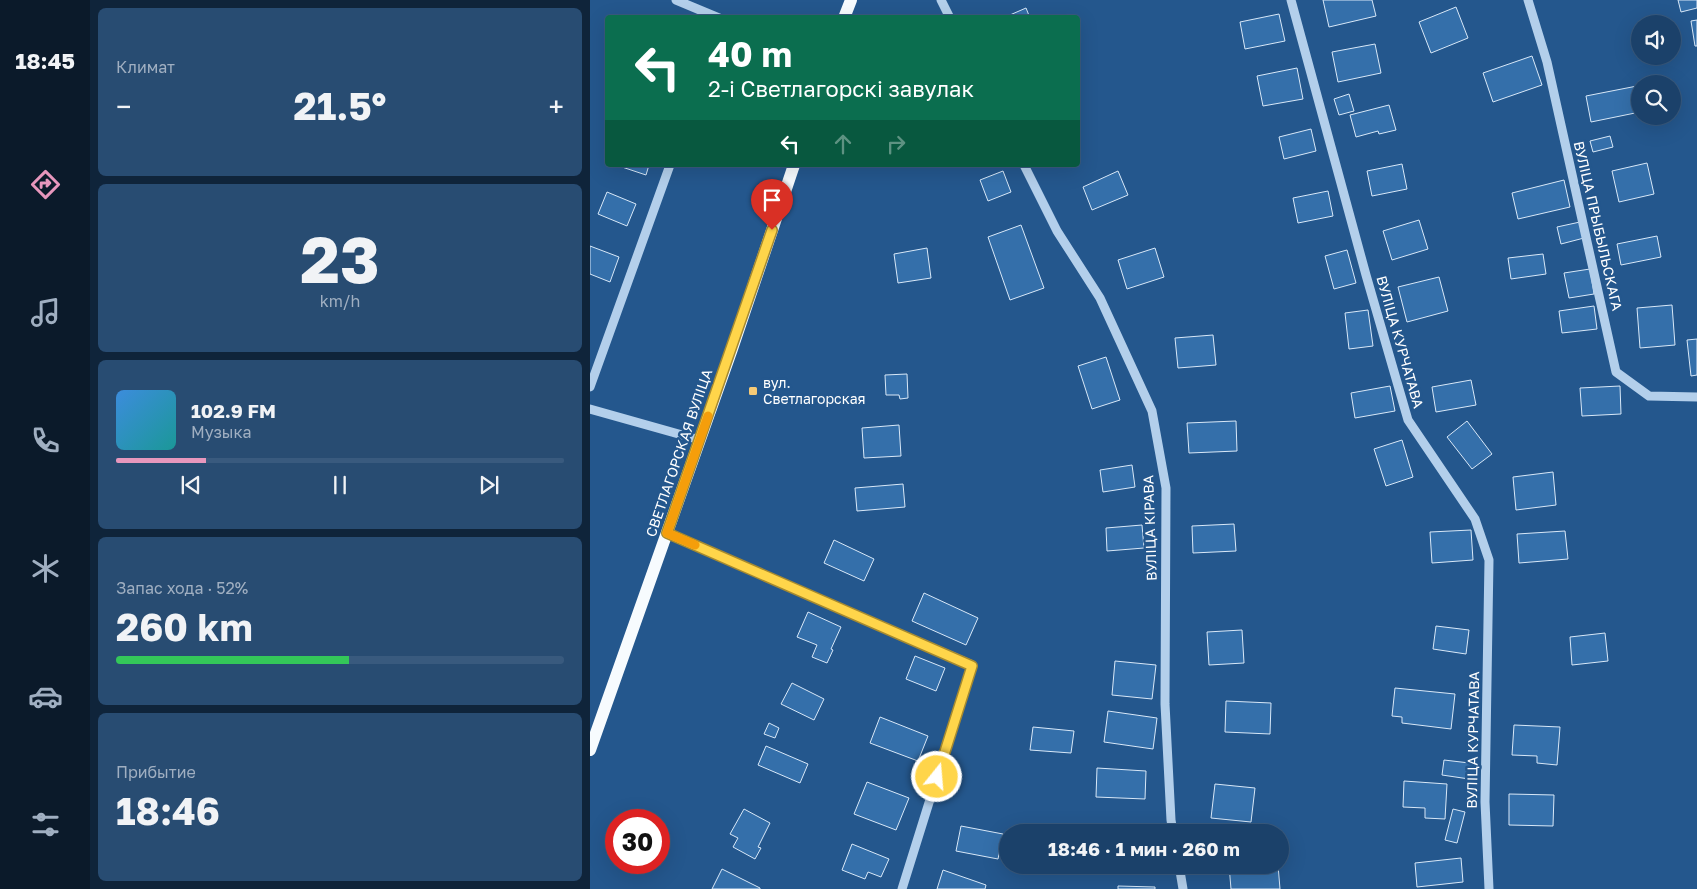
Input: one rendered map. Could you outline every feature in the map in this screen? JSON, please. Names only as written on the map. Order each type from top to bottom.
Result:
[{"type":"main road","points":[[845,15],[851,0]]},
{"type":"main road","name":"СВЕТЛАГОРСКАЯ ВУЛІЦА","points":[[590,750],[700,440],[793,167]]},
{"type":"street","points":[[676,0],[712,15]]},
{"type":"street","points":[[941,0],[948,15]]},
{"type":"street","name":"ВУЛІЦА КУРЧАТАВА","points":[[1291,0],[1368,285],[1408,420],[1475,519],[1489,560],[1486,802],[1489,889]]},
{"type":"street","name":"ВУЛІЦА ПРЫБЫЛЬСКАГА","points":[[1528,0],[1547,62],[1616,372],[1649,396],[1697,397]]},
{"type":"street","points":[[590,387],[669,167]]},
{"type":"street","name":"ВУЛІЦА КІРАВА","points":[[1025,167],[1057,231],[1100,298],[1152,410],[1166,488],[1165,704],[1172,824]]},
{"type":"street","points":[[590,409],[700,440]]},
{"type":"street","points":[[667,533],[972,666],[902,889]]},
{"type":"street","points":[[1180,874],[1182,889]]},
{"type":"building","points":[[1323,0],[1372,0],[1376,16],[1329,27]]},
{"type":"building","points":[[1678,0],[1697,0],[1697,8],[1681,12]]},
{"type":"building","points":[[1456,7],[1468,38],[1431,53],[1419,22]]},
{"type":"building","points":[[1026,8],[1029,15],[1010,15]]},
{"type":"building","points":[[1279,14],[1285,41],[1245,49],[1240,22]]},
{"type":"building","points":[[1697,20],[1697,46],[1695,46],[1691,21]]},
{"type":"building","points":[[1375,44],[1381,73],[1338,82],[1332,52]]},
{"type":"building","points":[[1532,56],[1542,85],[1493,102],[1483,73]]},
{"type":"building","points":[[1297,68],[1303,99],[1263,106],[1257,76]]},
{"type":"building","points":[[1631,87],[1631,114],[1591,122],[1586,96]]},
{"type":"building","points":[[1349,94],[1354,111],[1339,115],[1334,99]]},
{"type":"building","points":[[1389,105],[1396,130],[1379,134],[1378,131],[1356,137],[1350,115]]},
{"type":"building","points":[[1311,129],[1316,151],[1284,159],[1279,137]]},
{"type":"building","points":[[1610,136],[1613,147],[1593,152],[1590,141]]},
{"type":"building","points":[[1647,163],[1654,194],[1619,202],[1612,171]]},
{"type":"building","points":[[1402,164],[1407,189],[1372,196],[1367,171]]},
{"type":"building","points":[[622,167],[648,167],[646,175]]},
{"type":"building","points":[[1003,171],[1011,192],[988,201],[980,180]]},
{"type":"building","points":[[1118,171],[1128,195],[1092,210],[1083,187]]},
{"type":"building","points":[[1564,180],[1570,207],[1518,219],[1512,193]]},
{"type":"building","points":[[1328,191],[1333,216],[1298,223],[1293,198]]},
{"type":"building","points":[[607,192],[636,204],[627,226],[598,214]]},
{"type":"building","points":[[1419,220],[1428,249],[1392,260],[1383,231]]},
{"type":"building","points":[[1580,222],[1584,238],[1561,244],[1557,227]]},
{"type":"building","points":[[1021,225],[1044,288],[1010,300],[988,237]]},
{"type":"building","points":[[1657,236],[1661,257],[1621,265],[1617,244]]},
{"type":"building","points":[[590,246],[619,257],[610,282],[590,274]]},
{"type":"building","points":[[927,248],[931,278],[898,283],[894,254]]},
{"type":"building","points":[[1155,248],[1164,277],[1127,289],[1118,260]]},
{"type":"building","points":[[1347,250],[1356,283],[1334,289],[1325,256]]},
{"type":"building","points":[[1543,254],[1546,274],[1511,279],[1508,258]]},
{"type":"building","points":[[1590,269],[1594,294],[1569,298],[1564,273]]},
{"type":"building","points":[[1439,277],[1448,311],[1407,322],[1398,287]]},
{"type":"building","points":[[1672,305],[1675,345],[1640,348],[1637,308]]},
{"type":"building","points":[[1594,306],[1597,329],[1562,333],[1559,311]]},
{"type":"building","points":[[1368,310],[1373,346],[1349,349],[1345,313]]},
{"type":"building","points":[[1213,335],[1216,365],[1178,368],[1175,338]]},
{"type":"building","points":[[1697,339],[1697,375],[1691,376],[1687,340]]},
{"type":"building","points":[[1106,357],[1120,400],[1092,409],[1078,366]]},
{"type":"building","points":[[907,374],[908,398],[900,399],[899,395],[886,395],[885,375]]},
{"type":"building","points":[[1471,380],[1476,405],[1436,412],[1432,387]]},
{"type":"building","points":[[1390,386],[1395,411],[1355,418],[1351,393]]},
{"type":"building","points":[[1620,386],[1621,414],[1582,416],[1580,388]]},
{"type":"building","points":[[1236,421],[1237,451],[1189,453],[1187,423]]},
{"type":"building","points":[[1467,421],[1492,454],[1472,469],[1447,437]]},
{"type":"building","points":[[899,425],[901,456],[864,458],[862,428]]},
{"type":"building","points":[[1402,440],[1413,477],[1386,486],[1374,449]]},
{"type":"building","points":[[1132,465],[1135,487],[1103,492],[1100,470]]},
{"type":"building","points":[[1553,472],[1556,505],[1516,510],[1513,477]]},
{"type":"building","points":[[903,484],[905,507],[857,511],[855,488]]},
{"type":"building","points":[[1234,524],[1236,551],[1193,553],[1192,526]]},
{"type":"building","points":[[1142,525],[1144,548],[1107,551],[1106,528]]},
{"type":"building","points":[[1471,530],[1473,560],[1432,563],[1430,532]]},
{"type":"building","points":[[1565,531],[1568,559],[1519,563],[1517,534]]},
{"type":"building","points":[[834,540],[874,559],[864,581],[824,563]]},
{"type":"building","points":[[924,593],[978,618],[966,645],[912,621]]},
{"type":"building","points":[[808,612],[841,627],[827,663],[812,657],[817,645],[797,637]]},
{"type":"building","points":[[1436,626],[1469,630],[1466,654],[1433,649]]},
{"type":"building","points":[[1242,630],[1244,663],[1209,665],[1207,632]]},
{"type":"building","points":[[1605,633],[1608,661],[1572,665],[1570,637]]},
{"type":"building","points":[[915,656],[945,668],[936,691],[906,679]]},
{"type":"building","points":[[1115,661],[1156,665],[1152,699],[1112,695]]},
{"type":"building","points":[[792,683],[824,699],[814,720],[781,704]]},
{"type":"building","points":[[1395,688],[1455,694],[1451,729],[1402,723],[1402,717],[1392,716]]},
{"type":"building","points":[[1226,701],[1271,703],[1270,734],[1225,732]]},
{"type":"building","points":[[1108,711],[1157,718],[1153,749],[1104,742]]},
{"type":"building","points":[[880,717],[928,736],[918,761],[870,743]]},
{"type":"building","points":[[769,723],[779,728],[775,738],[764,734]]},
{"type":"building","points":[[1514,725],[1560,727],[1557,765],[1537,763],[1537,756],[1512,755]]},
{"type":"building","points":[[1033,727],[1074,731],[1071,753],[1030,750]]},
{"type":"building","points":[[766,746],[808,764],[800,783],[758,765]]},
{"type":"building","points":[[1444,760],[1478,764],[1476,780],[1442,775]]},
{"type":"building","points":[[1097,768],[1146,771],[1145,799],[1096,797]]},
{"type":"building","points":[[1404,781],[1447,784],[1445,819],[1425,818],[1425,808],[1403,807]]},
{"type":"building","points":[[867,782],[909,798],[896,830],[854,814]]},
{"type":"building","points":[[1215,784],[1255,788],[1251,822],[1211,818]]},
{"type":"building","points":[[1509,794],[1554,795],[1553,826],[1509,825]]},
{"type":"building","points":[[744,809],[770,823],[758,847],[761,848],[755,859],[733,847],[738,838],[730,834]]},
{"type":"building","points":[[1453,809],[1465,812],[1457,843],[1445,840]]},
{"type":"building","points":[[961,826],[999,833],[998,859],[956,851]]},
{"type":"building","points":[[852,844],[889,859],[881,877],[868,872],[865,879],[842,870]]},
{"type":"building","points":[[1461,858],[1463,882],[1417,887],[1415,863]]},
{"type":"building","points":[[722,869],[760,888],[760,889],[712,889]]},
{"type":"building","points":[[943,870],[986,885],[985,889],[937,889]]},
{"type":"building","points":[[1230,874],[1279,874],[1280,889],[1231,889]]},
{"type":"building","points":[[1118,886],[1155,887],[1155,889],[1118,889]]},
{"type":"slow traffic","points":[[695,545],[667,533],[708,416]]},
{"type":"place","name":"вул. Светлагорская","points":[[753,391]]},
{"type":"route","points":[[772,230],[667,533],[972,666],[937,777]]}]
